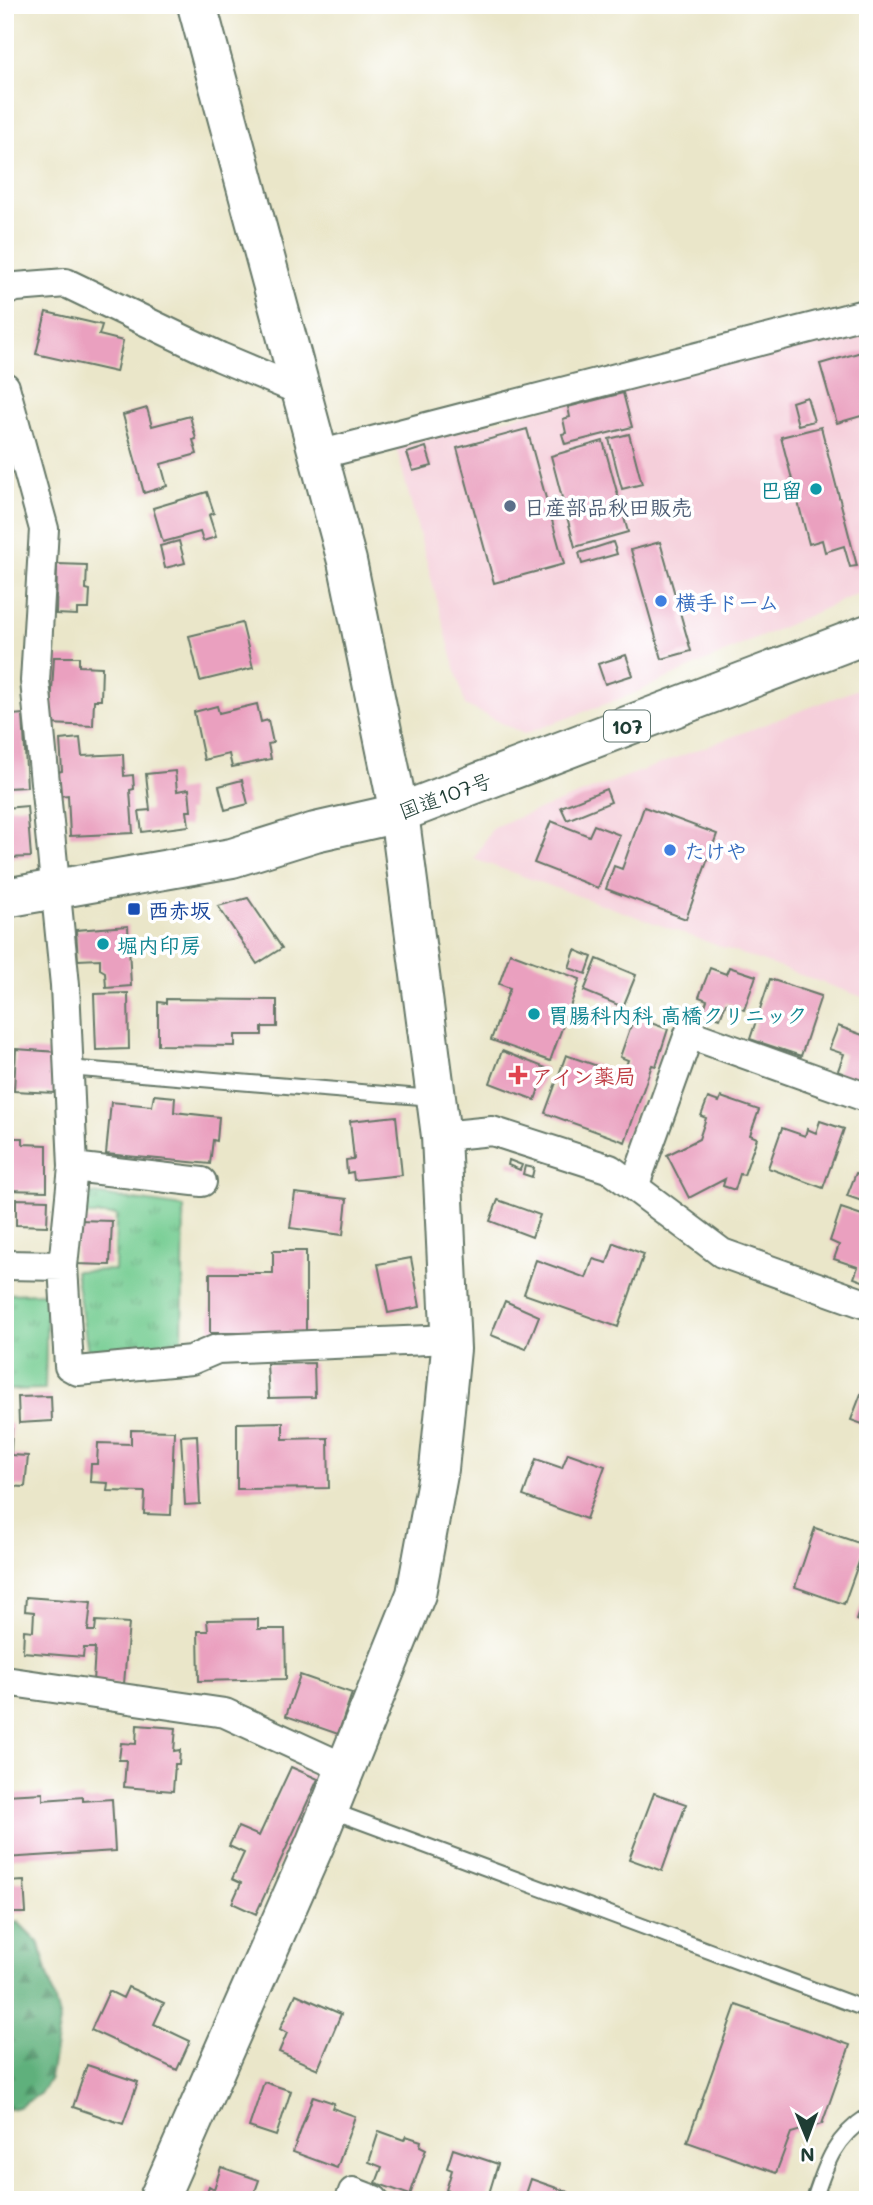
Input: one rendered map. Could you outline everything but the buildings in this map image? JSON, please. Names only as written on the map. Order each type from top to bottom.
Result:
[{"type":"main road","points":[[158,2200],[328,1810],[416,1594],[439,1469],[451,1339],[441,1136],[400,813],[347,561],[197,5]]},
{"type":"main road","name":"国道107号","points":[[5,898],[232,858],[315,832],[400,813],[864,641]]},
{"type":"street","points":[[5,291],[16,287],[66,283],[220,357],[301,391]]},
{"type":"street","points":[[318,455],[868,313]]},
{"type":"street","points":[[5,387],[44,529],[35,681],[65,985],[73,1167],[63,1266],[69,1366],[78,1371],[191,1360],[217,1349],[451,1339]]},
{"type":"street","points":[[634,1187],[689,1034],[868,1098]]},
{"type":"street","points":[[441,1136],[492,1131],[610,1169],[722,1253],[868,1305]]},
{"type":"street","points":[[73,1167],[202,1182]]},
{"type":"street","points":[[5,1265],[63,1266]]},
{"type":"street","points":[[5,1681],[225,1713],[345,1768]]},
{"type":"street","points":[[350,2200],[353,2192],[374,2200]]},
{"type":"lane","points":[[68,1069],[436,1098]]},
{"type":"lane","points":[[328,1810],[868,2010]]},
{"type":"lane","points":[[814,2200],[829,2156],[855,2124],[868,2116]]},
{"type":"shaded area","points":[[868,327],[868,589],[630,695],[524,734],[465,705],[396,447]]},
{"type":"shaded area","points":[[866,686],[868,999],[474,859],[493,827]]},
{"type":"green space","points":[[80,1192],[184,1207],[182,1342],[88,1351],[75,1271],[115,1270],[116,1215],[78,1215]]},
{"type":"green space","points":[[47,1293],[45,1389],[5,1390],[5,1294]]},
{"type":"green space","points":[[18,1922],[40,1944],[60,2021],[50,2078],[41,2093],[19,2107],[5,2110],[5,1925]]},
{"type":"place","name":"巴留","points":[[816,489]]},
{"type":"place","name":"日産部品秋田販売","points":[[510,506]]},
{"type":"place","name":"横手ドーム","points":[[661,601]]},
{"type":"place","name":"たけや","points":[[670,850]]},
{"type":"place","name":"西赤坂","points":[[134,909]]},
{"type":"place","name":"堀内印房","points":[[103,944]]},
{"type":"place","name":"胃腸科内科 高橋クリニック","points":[[534,1014]]},
{"type":"place","name":"アイン薬局","points":[[518,1075]]}]
